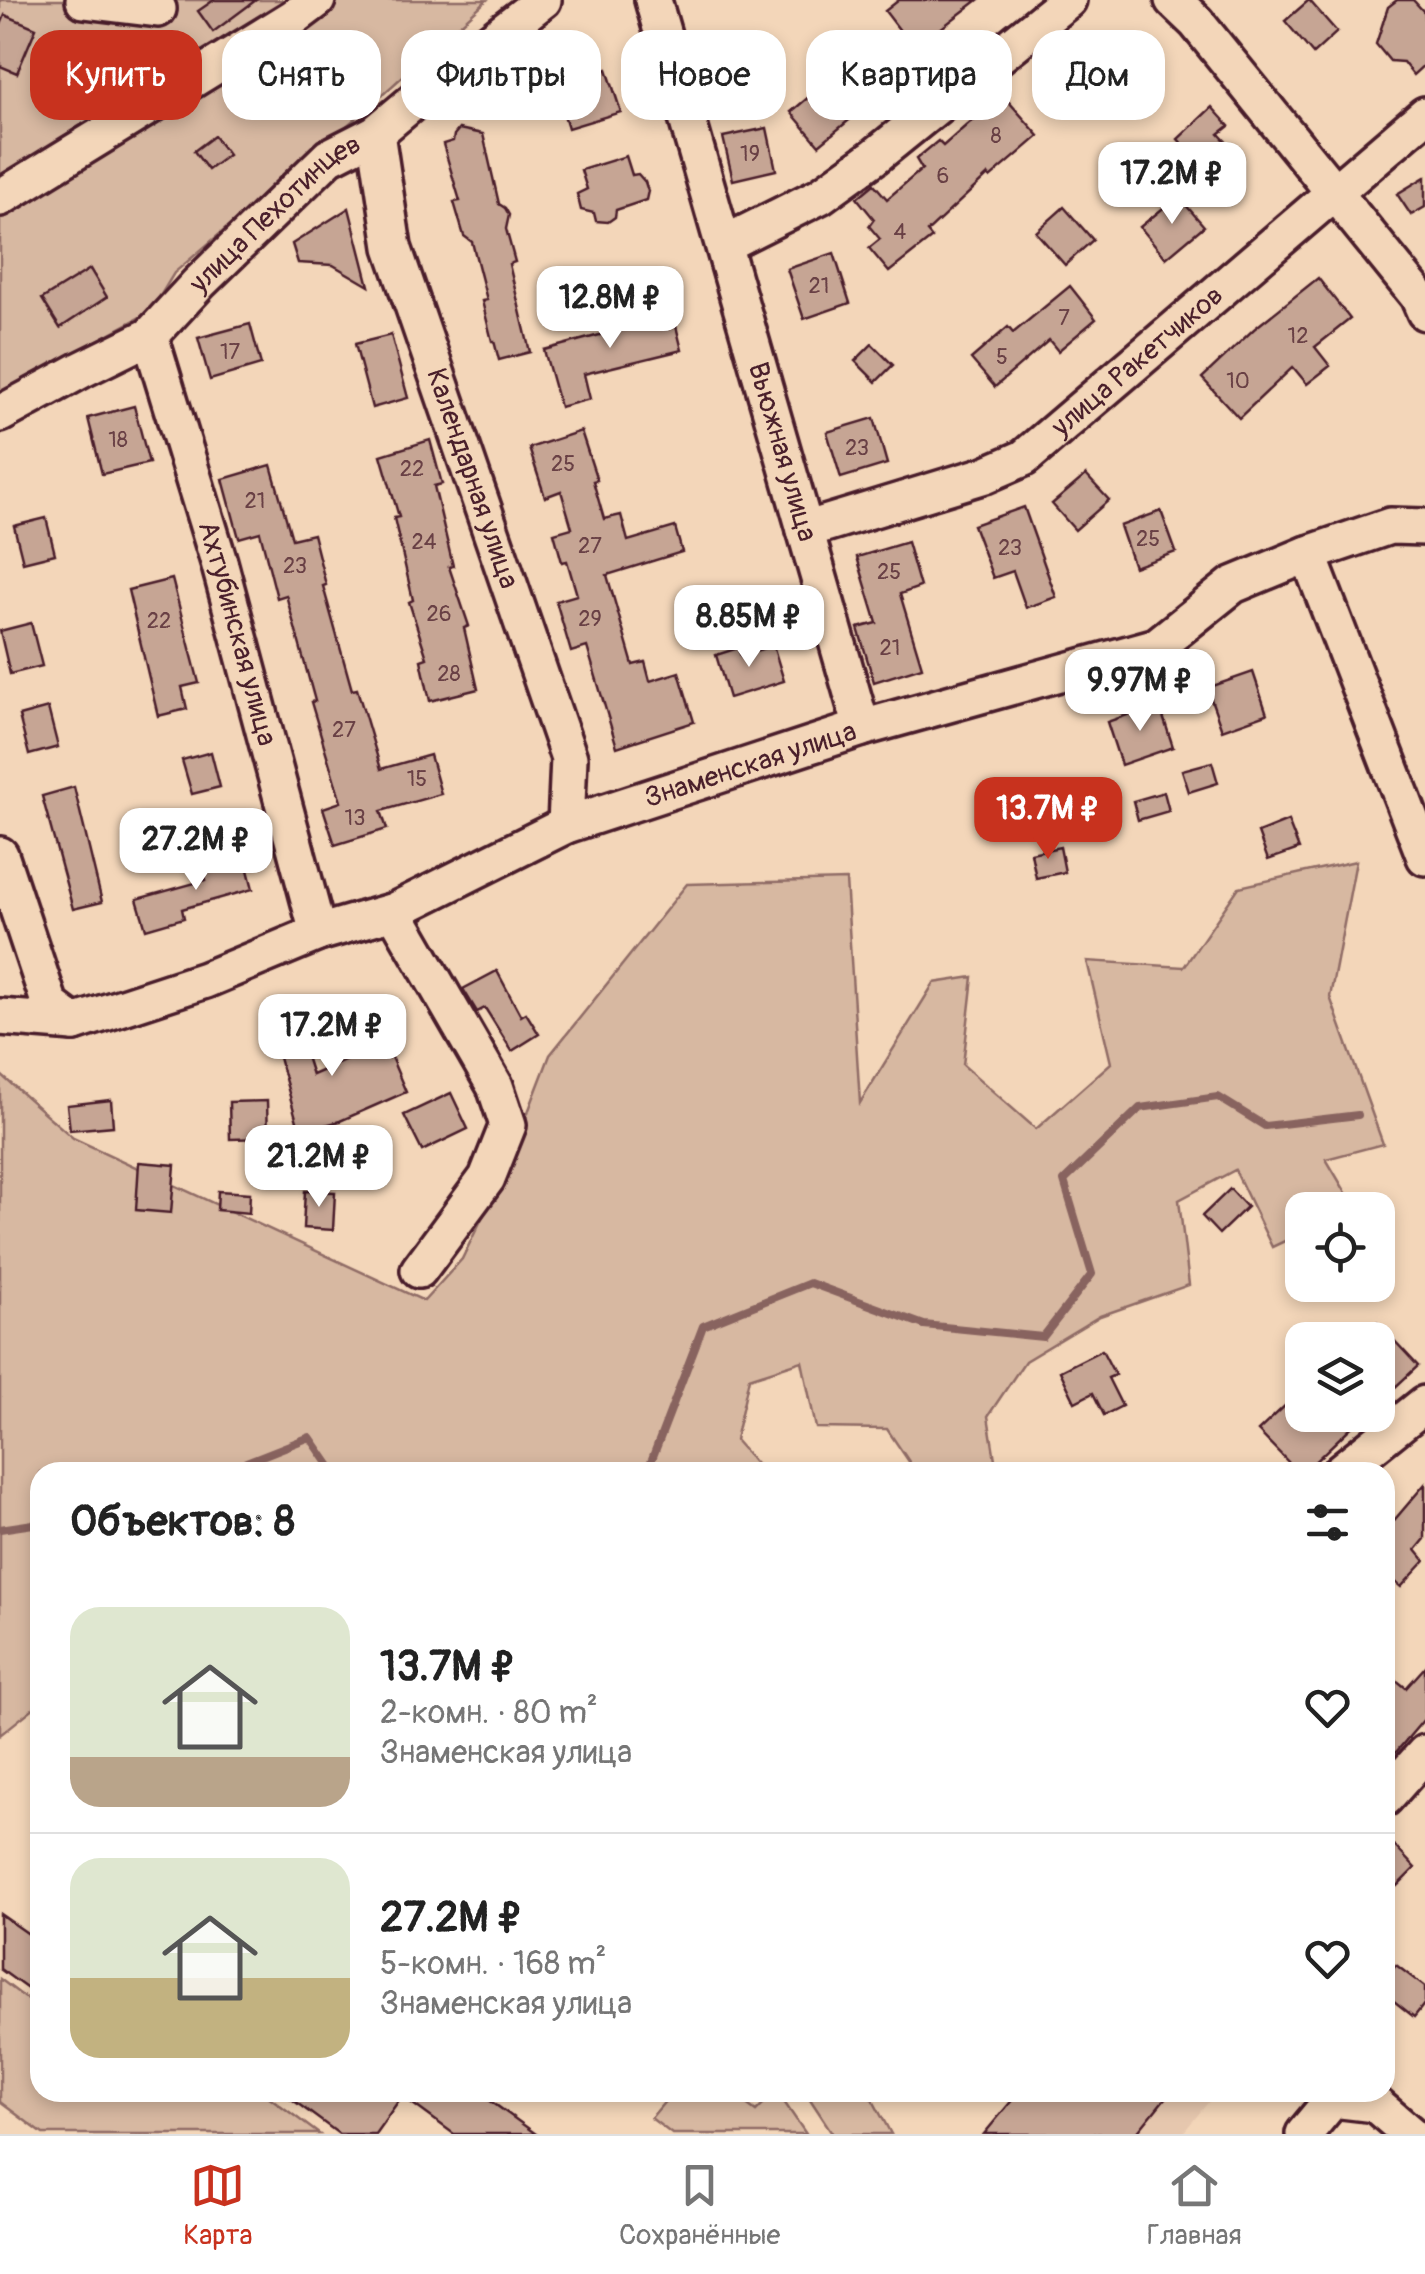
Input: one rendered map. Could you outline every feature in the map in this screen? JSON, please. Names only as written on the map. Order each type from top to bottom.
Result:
[{"type":"street","points":[[84,0],[158,9]]},
{"type":"street","points":[[0,198],[294,18],[317,0]]},
{"type":"street","name":"улица Пехотинцев","points":[[0,414],[150,336],[198,282],[329,157],[376,133],[544,0]]},
{"type":"street","name":"Вьюжная улица","points":[[653,0],[862,728]]},
{"type":"street","points":[[724,244],[820,196],[1068,0]]},
{"type":"street","points":[[1174,0],[1418,296],[1425,312]]},
{"type":"street","name":"улица Ракетчиков","points":[[805,530],[986,476],[1024,458],[1425,116]]},
{"type":"street","name":"Календарная улица","points":[[376,133],[393,247],[569,758],[566,825]]},
{"type":"street","name":"Ахтубинская улица","points":[[150,336],[219,562],[318,933]]},
{"type":"street","name":"Знаменская улица","points":[[74,1023],[205,980],[318,933],[394,910],[566,825],[862,728],[1157,646],[1234,585],[1308,554],[1408,527],[1425,500]]},
{"type":"street","points":[[1308,554],[1425,857]]},
{"type":"street","points":[[0,855],[50,1005],[74,1023]]},
{"type":"street","points":[[394,910],[494,1086],[508,1125],[488,1178],[420,1270]]},
{"type":"street","points":[[0,1017],[74,1023]]},
{"type":"street","points":[[1352,1462],[1425,1404]]},
{"type":"street","points":[[1395,1787],[1425,1753]]},
{"type":"street","points":[[1304,2134],[1331,2102]]},
{"type":"street","points":[[1361,2102],[1375,2104],[1410,2134]]},
{"type":"shaded area","points":[[0,0],[487,0],[454,30],[401,30],[401,78],[381,96],[381,30],[222,30],[222,120],[354,120],[174,273],[151,311],[0,393]]},
{"type":"shaded area","points":[[1356,861],[1330,997],[1383,1144],[1326,1159],[1346,1192],[1285,1192],[1285,1241],[1272,1247],[1235,1170],[1179,1200],[1189,1285],[1100,1316],[1025,1361],[988,1416],[995,1462],[909,1462],[887,1429],[816,1428],[802,1361],[749,1378],[735,1440],[754,1462],[30,1462],[30,1711],[0,1735],[0,1074],[73,1138],[424,1301],[462,1259],[507,1167],[550,1055],[687,884],[846,880],[860,1103],[934,983],[973,977],[963,1065],[1036,1129],[1111,1063],[1087,961],[1184,967],[1239,887]]},
{"type":"shaded area","points":[[0,1979],[30,2002],[30,2102],[276,2102],[319,2134],[43,2134],[0,2102]]},
{"type":"shaded area","points":[[665,2102],[744,2102],[756,2111],[765,2102],[784,2102],[806,2134],[672,2134],[651,2118]]},
{"type":"shaded area","points":[[812,2102],[874,2102],[891,2134],[833,2134]]},
{"type":"shaded area","points":[[1011,2102],[1209,2102],[1182,2134],[984,2134]]},
{"type":"building","points":[[214,0],[256,0],[213,32],[198,11]]},
{"type":"building","points":[[899,0],[978,0],[939,30],[900,30],[885,11]]},
{"type":"building","points":[[1309,0],[1337,32],[1313,54],[1285,21]]},
{"type":"building","points":[[1397,0],[1413,0],[1425,13],[1425,64],[1413,75],[1403,62],[1390,61],[1376,44],[1388,7]]},
{"type":"building","points":[[5,15],[36,28],[30,30],[30,42],[17,73],[0,66],[0,27]]},
{"type":"building","points":[[607,69],[621,112],[601,118],[601,71]]},
{"type":"building","points":[[806,99],[806,120],[849,120],[819,145],[791,112]]},
{"type":"building","points":[[1012,105],[1039,136],[990,178],[988,175],[927,232],[932,238],[889,272],[869,248],[880,239],[869,226],[874,219],[857,198],[874,184],[887,199],[922,169],[916,159],[938,141],[943,146],[972,120],[1012,120]]},
{"type":"building","points":[[1212,107],[1229,126],[1219,134],[1233,149],[1207,172],[1178,139]]},
{"type":"building","points":[[566,120],[594,120],[568,128]]},
{"type":"building","points":[[767,128],[776,170],[733,180],[723,137]]},
{"type":"building","points":[[459,129],[483,134],[499,204],[509,215],[506,229],[515,262],[509,264],[530,352],[499,360],[482,301],[487,300],[472,242],[464,236],[454,202],[460,201],[443,144],[453,141]]},
{"type":"building","points":[[214,136],[228,155],[208,170],[194,151]]},
{"type":"building","points":[[626,156],[632,175],[638,174],[645,182],[646,200],[616,210],[615,217],[608,222],[596,221],[594,213],[581,210],[577,194],[587,189],[581,170]]},
{"type":"building","points":[[1425,177],[1425,207],[1411,215],[1397,194]]},
{"type":"building","points":[[1178,196],[1204,226],[1166,258],[1140,227]]},
{"type":"building","points":[[1064,207],[1093,240],[1065,265],[1036,232]]},
{"type":"building","points":[[349,208],[369,286],[333,265],[298,263],[292,244]]},
{"type":"building","points":[[834,253],[850,303],[804,319],[787,269]]},
{"type":"building","points":[[90,269],[107,297],[60,328],[42,299]]},
{"type":"building","points":[[1318,278],[1350,319],[1315,347],[1330,366],[1307,384],[1293,367],[1239,418],[1202,378],[1254,329]]},
{"type":"building","points":[[1070,286],[1096,319],[1058,351],[1049,340],[995,387],[971,359],[1008,327],[1013,333]]},
{"type":"building","points":[[648,305],[652,323],[674,318],[682,350],[584,374],[590,399],[560,407],[544,350],[607,333],[603,316]]},
{"type":"building","points":[[250,324],[261,365],[210,380],[198,338]]},
{"type":"building","points":[[391,335],[408,398],[372,408],[355,344]]},
{"type":"building","points":[[872,344],[893,365],[876,382],[855,361]]},
{"type":"building","points":[[134,406],[149,463],[102,474],[88,418]]},
{"type":"building","points":[[874,418],[887,464],[841,478],[827,432]]},
{"type":"building","points":[[581,431],[597,480],[593,481],[604,519],[621,515],[628,541],[675,527],[682,552],[607,575],[633,665],[645,662],[650,681],[679,672],[694,722],[617,747],[587,647],[571,652],[556,601],[577,595],[554,533],[572,528],[561,491],[545,497],[529,448]]},
{"type":"building","points":[[430,440],[442,484],[434,486],[453,566],[449,567],[469,626],[464,628],[478,689],[430,701],[421,660],[427,658],[409,602],[413,600],[394,518],[399,517],[381,455]]},
{"type":"building","points":[[271,465],[292,539],[313,534],[352,690],[357,689],[381,769],[430,755],[441,794],[381,811],[387,829],[335,845],[323,808],[341,802],[311,702],[315,701],[286,595],[277,598],[260,532],[239,538],[223,479]]},
{"type":"building","points":[[1086,475],[1109,500],[1075,530],[1052,504]]},
{"type":"building","points":[[1024,507],[1056,597],[1026,608],[1013,571],[993,578],[973,525]]},
{"type":"building","points":[[1161,511],[1176,552],[1134,567],[1120,526]]},
{"type":"building","points":[[46,518],[55,554],[23,562],[14,526]]},
{"type":"building","points":[[907,542],[920,587],[900,594],[922,667],[874,682],[858,628],[877,623],[857,557]]},
{"type":"building","points":[[172,579],[199,683],[182,687],[187,709],[158,716],[128,590]]},
{"type":"building","points":[[31,623],[42,666],[10,674],[0,631]]},
{"type":"building","points":[[773,645],[784,681],[729,698],[716,655],[738,648],[741,656]]},
{"type":"building","points":[[1253,672],[1267,714],[1222,730],[1207,688]]},
{"type":"building","points":[[1159,704],[1173,747],[1121,765],[1107,722]]},
{"type":"building","points":[[48,708],[58,747],[29,755],[19,716]]},
{"type":"building","points":[[211,752],[220,787],[192,794],[182,760]]},
{"type":"building","points":[[1212,762],[1218,783],[1189,792],[1182,770]]},
{"type":"building","points":[[74,787],[102,902],[73,909],[42,796]]},
{"type":"building","points":[[1164,792],[1169,811],[1138,820],[1133,801]]},
{"type":"building","points":[[1288,821],[1299,849],[1268,860],[1258,833]]},
{"type":"building","points":[[1060,847],[1065,872],[1036,878],[1031,853]]},
{"type":"building","points":[[245,858],[253,889],[182,909],[184,918],[146,929],[137,899],[206,880],[203,869]]},
{"type":"building","points":[[497,971],[521,1016],[526,1013],[539,1034],[512,1051],[485,1008],[477,1012],[463,989]]},
{"type":"building","points":[[290,1007],[312,1075],[385,1043],[406,1092],[340,1121],[300,1132],[267,1015]]},
{"type":"building","points":[[451,1093],[468,1129],[422,1151],[404,1115]]},
{"type":"building","points":[[111,1100],[113,1126],[70,1130],[67,1105]]},
{"type":"building","points":[[267,1101],[268,1138],[230,1139],[229,1102]]},
{"type":"building","points":[[139,1162],[175,1165],[171,1213],[136,1210]]},
{"type":"building","points":[[1230,1189],[1247,1207],[1219,1234],[1202,1216]]},
{"type":"building","points":[[218,1191],[250,1193],[249,1213],[217,1210]]},
{"type":"building","points":[[305,1191],[335,1192],[333,1230],[303,1228]]},
{"type":"building","points":[[1395,1341],[1418,1366],[1395,1387]]},
{"type":"building","points":[[1102,1350],[1115,1375],[1108,1378],[1122,1406],[1104,1415],[1093,1393],[1075,1402],[1060,1371]]},
{"type":"building","points":[[1285,1406],[1285,1432],[1346,1432],[1315,1462],[1288,1462],[1258,1431]]},
{"type":"building","points":[[1425,1484],[1425,1539],[1416,1550],[1425,1561],[1401,1587],[1395,1582],[1395,1519]]},
{"type":"building","points":[[1425,1667],[1425,1718],[1395,1753],[1395,1679],[1406,1688]]},
{"type":"building","points":[[1395,1847],[1415,1868],[1395,1884]]},
{"type":"building","points":[[0,1914],[30,1935],[30,1991],[0,1969]]},
{"type":"building","points":[[1395,1966],[1425,1987],[1425,2003],[1414,2017],[1395,2002]]},
{"type":"building","points":[[296,2102],[398,2102],[375,2134],[339,2134]]},
{"type":"building","points":[[410,2102],[492,2102],[536,2134],[454,2134]]},
{"type":"building","points":[[1011,2102],[1162,2102],[1136,2134],[984,2134]]},
{"type":"waterway","points":[[651,1462],[703,1326],[810,1283],[924,1325],[1043,1337],[1092,1274],[1064,1181],[1140,1108],[1218,1097],[1265,1126],[1358,1115]]},
{"type":"waterway","points":[[246,1462],[310,1437],[327,1462]]},
{"type":"waterway","points":[[0,1529],[30,1524]]}]
